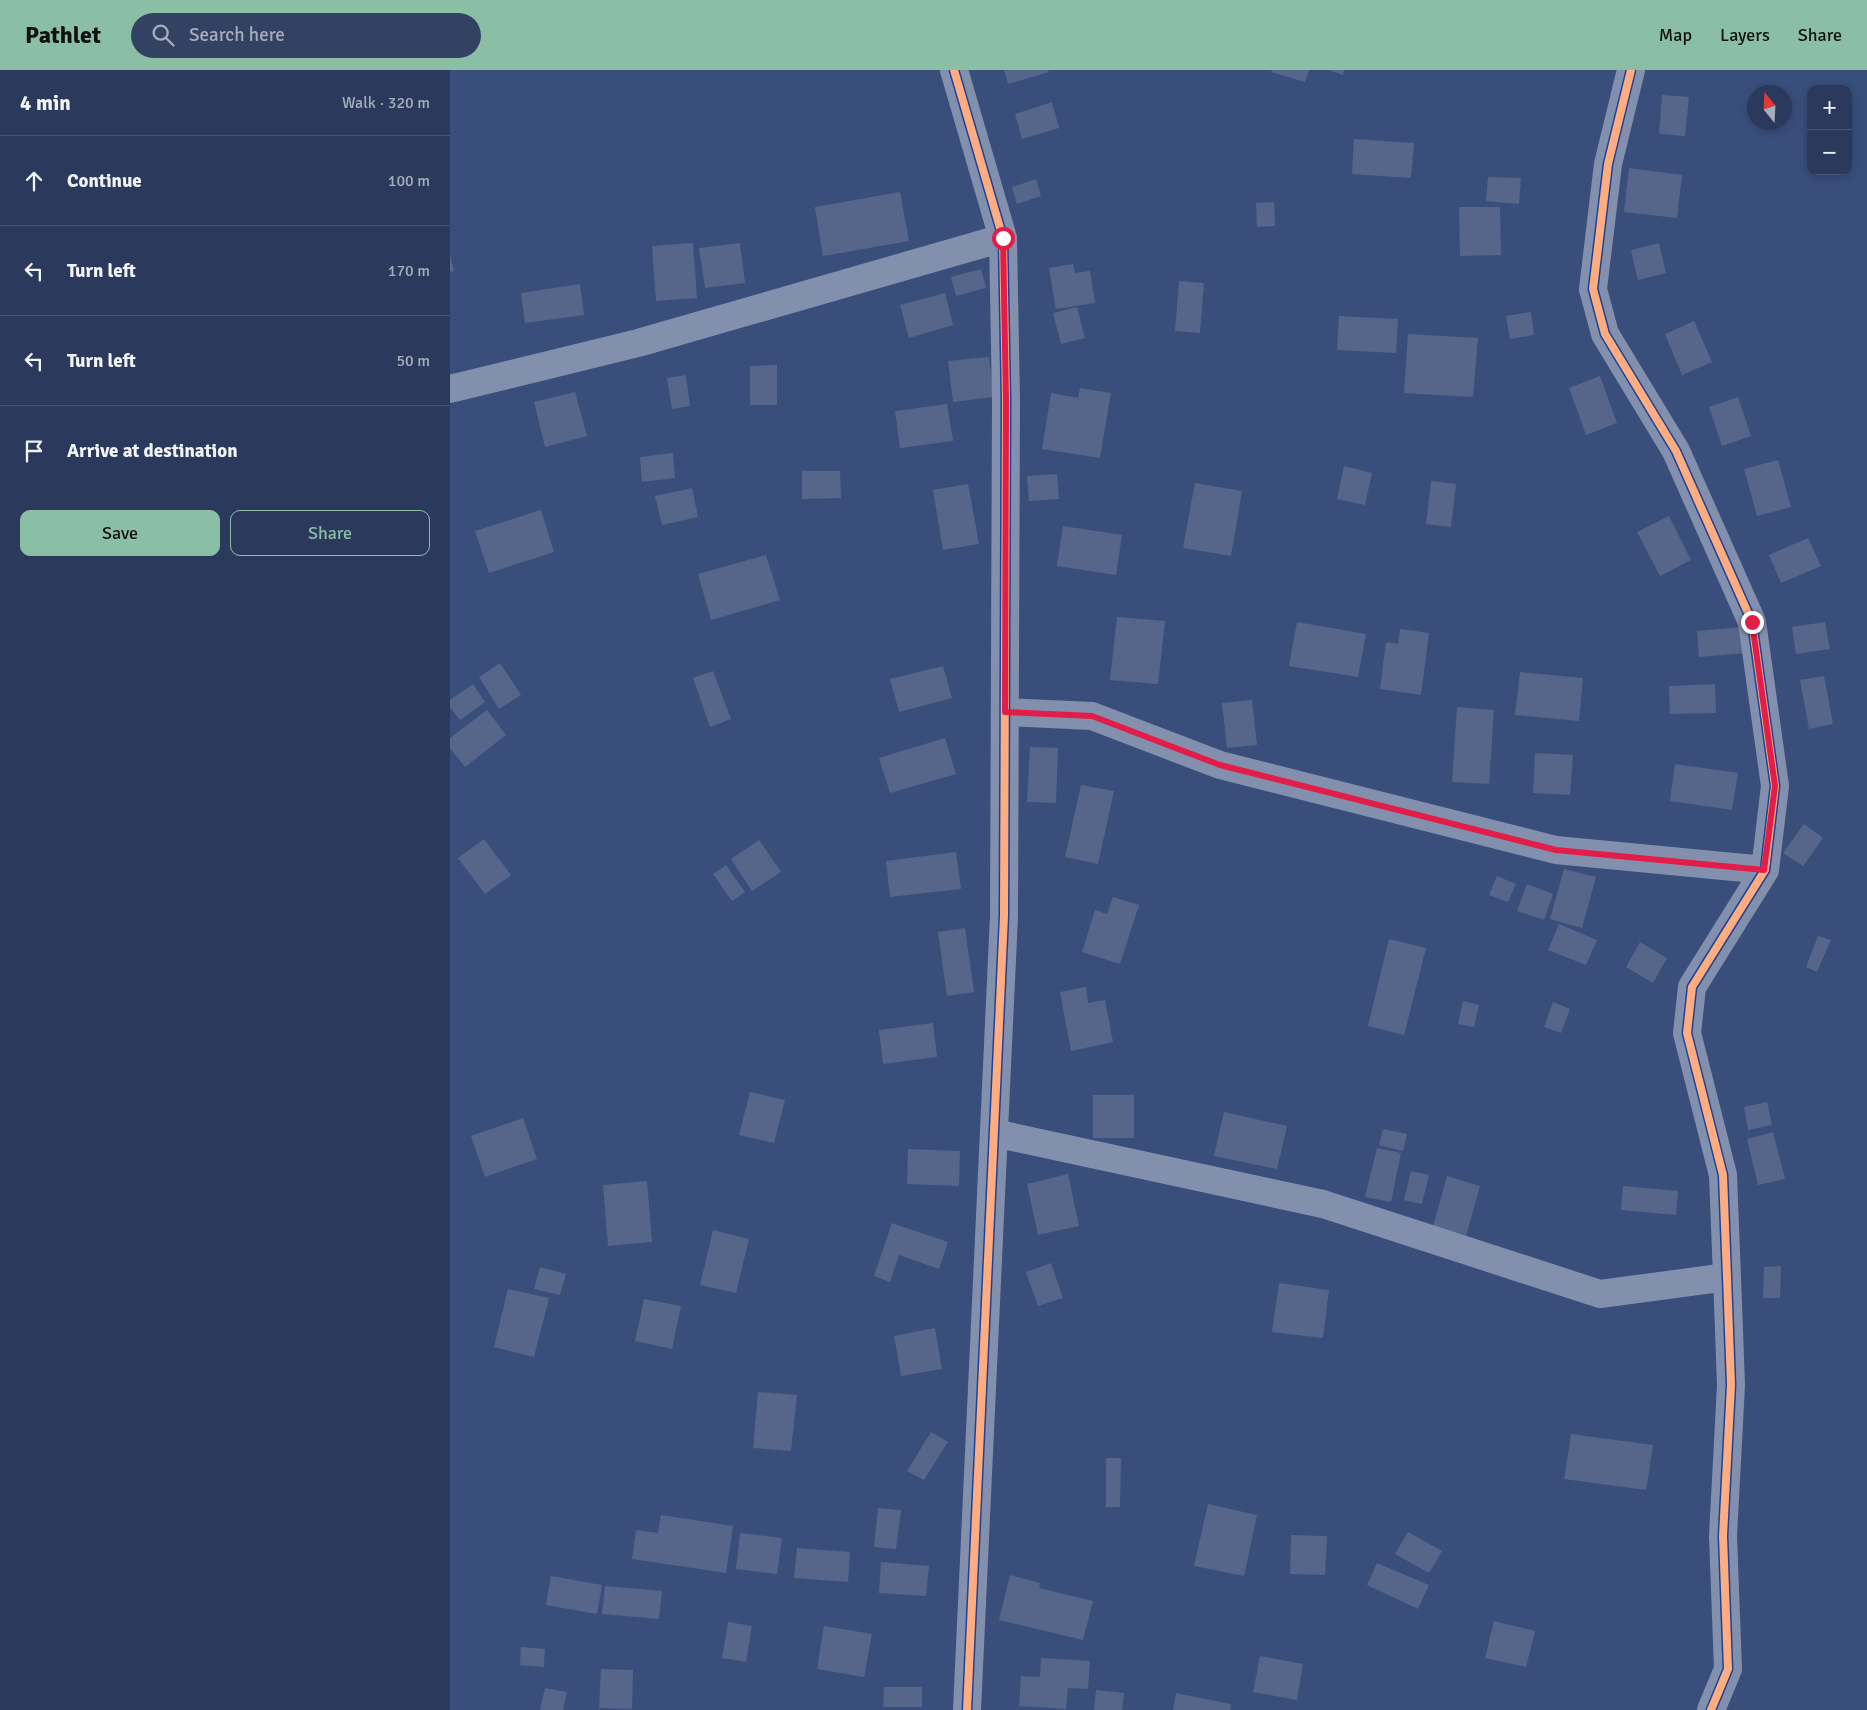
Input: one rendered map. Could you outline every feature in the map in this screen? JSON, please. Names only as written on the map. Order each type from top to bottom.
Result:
[{"type":"street","points":[[954,70],[1003,238],[1006,401],[1004,916],[967,1710]]},
{"type":"street","points":[[1631,70],[1608,164],[1593,289],[1605,334],[1676,451],[1752,622],[1775,786],[1764,870],[1692,987],[1687,1033],[1723,1175],[1731,1385],[1723,1536],[1728,1669],[1711,1710]]},
{"type":"street","points":[[450,389],[638,343],[1003,238]]},
{"type":"street","points":[[1005,712],[1092,716],[1220,765],[1556,850],[1764,870]]},
{"type":"street","points":[[994,1133],[1323,1204],[1600,1294],[1727,1277]]},
{"type":"building","points":[[1004,70],[1048,70],[1049,72],[1008,84]]},
{"type":"building","points":[[1272,70],[1309,70],[1305,82],[1271,72]]},
{"type":"building","points":[[1329,70],[1344,70],[1343,75]]},
{"type":"building","points":[[1662,95],[1689,97],[1685,136],[1659,134]]},
{"type":"building","points":[[1052,102],[1059,128],[1022,139],[1015,114]]},
{"type":"building","points":[[1354,139],[1414,143],[1411,178],[1352,174]]},
{"type":"building","points":[[1629,168],[1682,175],[1677,218],[1624,212]]},
{"type":"building","points":[[1488,177],[1521,178],[1519,204],[1486,201]]},
{"type":"building","points":[[1036,179],[1041,196],[1017,204],[1012,187]]},
{"type":"building","points":[[900,192],[909,241],[823,256],[815,207]]},
{"type":"building","points":[[1274,202],[1275,226],[1257,227],[1256,203]]},
{"type":"building","points":[[1459,207],[1500,207],[1501,255],[1460,256]]},
{"type":"building","points":[[693,243],[697,298],[656,301],[652,246]]},
{"type":"building","points":[[740,243],[745,283],[705,288],[699,248]]},
{"type":"building","points":[[1659,243],[1666,273],[1638,280],[1631,250]]},
{"type":"building","points":[[450,254],[454,271],[450,272]]},
{"type":"building","points":[[1073,264],[1075,273],[1090,271],[1095,303],[1056,309],[1049,268]]},
{"type":"building","points":[[981,269],[986,288],[956,296],[951,277]]},
{"type":"building","points":[[1179,281],[1204,283],[1200,333],[1175,331]]},
{"type":"building","points":[[580,284],[584,315],[525,323],[521,293]]},
{"type":"building","points":[[945,293],[953,325],[909,338],[900,305]]},
{"type":"building","points":[[1077,307],[1085,338],[1061,344],[1053,313]]},
{"type":"building","points":[[1531,312],[1534,335],[1510,339],[1506,316]]},
{"type":"building","points":[[1339,316],[1398,319],[1396,353],[1337,350]]},
{"type":"building","points":[[1694,321],[1712,362],[1682,375],[1665,334]]},
{"type":"building","points":[[1408,334],[1478,338],[1473,397],[1404,393]]},
{"type":"building","points":[[989,357],[994,397],[953,402],[948,361]]},
{"type":"building","points":[[777,365],[777,405],[750,405],[750,366]]},
{"type":"building","points":[[686,375],[690,406],[672,409],[667,378]]},
{"type":"building","points":[[1600,376],[1617,423],[1586,435],[1569,388]]},
{"type":"building","points":[[1080,388],[1111,393],[1100,458],[1042,449],[1051,393],[1078,398]]},
{"type":"building","points":[[575,392],[587,436],[545,447],[534,402]]},
{"type":"building","points":[[1738,397],[1751,436],[1722,446],[1709,407]]},
{"type":"building","points":[[947,404],[953,441],[900,448],[895,411]]},
{"type":"building","points":[[673,453],[675,478],[642,482],[640,457]]},
{"type":"building","points":[[1778,460],[1791,507],[1757,516],[1744,469]]},
{"type":"building","points":[[1344,466],[1372,473],[1365,505],[1337,499]]},
{"type":"building","points":[[802,471],[840,471],[841,498],[802,499]]},
{"type":"building","points":[[1057,474],[1059,499],[1029,501],[1027,476]]},
{"type":"building","points":[[1431,481],[1456,484],[1451,527],[1426,524]]},
{"type":"building","points":[[1195,483],[1242,491],[1231,556],[1183,548]]},
{"type":"building","points":[[968,484],[979,544],[943,550],[933,490]]},
{"type":"building","points":[[692,488],[698,517],[662,525],[655,496]]},
{"type":"building","points":[[541,510],[554,552],[489,573],[475,531]]},
{"type":"building","points":[[1669,516],[1691,560],[1660,576],[1637,532]]},
{"type":"building","points":[[1063,526],[1122,535],[1116,575],[1057,566]]},
{"type":"building","points":[[1808,538],[1821,566],[1781,583],[1769,555]]},
{"type":"building","points":[[766,555],[780,600],[711,620],[698,574]]},
{"type":"building","points":[[1117,617],[1165,621],[1158,684],[1110,680]]},
{"type":"building","points":[[1297,622],[1366,634],[1358,677],[1289,666]]},
{"type":"building","points":[[1825,622],[1830,649],[1796,654],[1792,627]]},
{"type":"building","points":[[1745,627],[1747,653],[1699,657],[1697,631]]},
{"type":"building","points":[[1400,629],[1429,633],[1421,695],[1380,689],[1386,642],[1398,644]]},
{"type":"building","points":[[500,663],[521,695],[499,709],[479,677]]},
{"type":"building","points":[[943,666],[952,698],[899,712],[890,679]]},
{"type":"building","points":[[713,671],[731,719],[710,727],[693,678]]},
{"type":"building","points":[[1520,672],[1583,678],[1579,721],[1515,715]]},
{"type":"building","points":[[1824,676],[1833,724],[1809,729],[1800,680]]},
{"type":"building","points":[[473,684],[485,702],[460,720],[450,707],[450,700]]},
{"type":"building","points":[[1715,684],[1716,713],[1670,714],[1669,686]]},
{"type":"building","points":[[1252,700],[1257,745],[1227,748],[1222,703]]},
{"type":"building","points":[[1457,707],[1494,710],[1489,784],[1452,782]]},
{"type":"building","points":[[487,710],[506,735],[465,767],[450,748],[450,738]]},
{"type":"building","points":[[945,738],[956,774],[890,793],[879,758]]},
{"type":"building","points":[[1030,747],[1058,748],[1056,803],[1027,802]]},
{"type":"building","points":[[1535,753],[1573,755],[1570,795],[1533,793]]},
{"type":"building","points":[[1675,764],[1738,773],[1732,810],[1670,801]]},
{"type":"building","points":[[1081,785],[1114,791],[1098,864],[1065,857]]},
{"type":"building","points":[[1804,824],[1823,838],[1803,866],[1783,853]]},
{"type":"building","points":[[484,839],[511,875],[485,894],[458,858]]},
{"type":"building","points":[[759,840],[781,872],[752,891],[731,859]]},
{"type":"building","points":[[956,852],[961,889],[890,897],[886,861]]},
{"type":"building","points":[[726,865],[745,892],[732,901],[713,874]]},
{"type":"building","points":[[1564,869],[1596,877],[1582,928],[1550,919]]},
{"type":"building","points":[[1497,876],[1516,884],[1508,902],[1489,895]]},
{"type":"building","points":[[1527,884],[1553,894],[1544,920],[1517,911]]},
{"type":"building","points":[[1113,897],[1139,905],[1120,964],[1082,952],[1095,910],[1107,914]]},
{"type":"building","points":[[1559,924],[1597,940],[1586,965],[1548,950]]},
{"type":"building","points":[[965,928],[974,992],[947,996],[938,932]]},
{"type":"building","points":[[1818,936],[1831,940],[1817,972],[1806,967]]},
{"type":"building","points":[[1389,939],[1426,948],[1404,1035],[1368,1026]]},
{"type":"building","points":[[1640,942],[1667,958],[1653,983],[1626,967]]},
{"type":"building","points":[[1086,987],[1088,1003],[1105,1000],[1113,1042],[1071,1051],[1060,992]]},
{"type":"building","points":[[1463,1001],[1479,1005],[1474,1027],[1458,1024]]},
{"type":"building","points":[[1553,1002],[1570,1009],[1561,1033],[1544,1027]]},
{"type":"building","points":[[933,1023],[937,1057],[883,1064],[879,1030]]},
{"type":"building","points":[[750,1092],[785,1100],[774,1143],[739,1135]]},
{"type":"building","points":[[1093,1095],[1134,1095],[1134,1138],[1093,1138]]},
{"type":"building","points":[[1767,1102],[1772,1125],[1748,1130],[1744,1107]]},
{"type":"building","points":[[1224,1112],[1287,1126],[1277,1169],[1214,1156]]},
{"type":"building","points":[[523,1118],[537,1159],[485,1177],[471,1136]]},
{"type":"building","points":[[1383,1129],[1407,1134],[1403,1151],[1379,1145]]},
{"type":"building","points":[[1773,1132],[1785,1179],[1758,1185],[1747,1139]]},
{"type":"building","points":[[1377,1148],[1401,1153],[1391,1202],[1365,1197]]},
{"type":"building","points":[[908,1149],[960,1151],[959,1186],[907,1184]]},
{"type":"building","points":[[1411,1171],[1429,1175],[1422,1204],[1404,1200]]},
{"type":"building","points":[[1068,1174],[1079,1226],[1038,1235],[1027,1184]]},
{"type":"building","points":[[1447,1176],[1480,1186],[1466,1236],[1433,1226]]},
{"type":"building","points":[[647,1181],[652,1242],[608,1246],[603,1185]]},
{"type":"building","points":[[1623,1186],[1678,1191],[1676,1215],[1621,1210]]},
{"type":"building","points":[[892,1223],[948,1242],[939,1269],[899,1255],[890,1282],[874,1276]]},
{"type":"building","points":[[713,1230],[749,1239],[736,1293],[700,1285]]},
{"type":"building","points":[[1051,1263],[1063,1298],[1038,1306],[1026,1272]]},
{"type":"building","points":[[1781,1266],[1780,1298],[1763,1298],[1764,1267]]},
{"type":"building","points":[[540,1267],[566,1274],[560,1295],[534,1289]]},
{"type":"building","points":[[1279,1283],[1329,1290],[1323,1338],[1272,1332]]},
{"type":"building","points":[[508,1289],[549,1298],[534,1357],[494,1347]]},
{"type":"building","points":[[644,1299],[681,1306],[672,1349],[635,1341]]},
{"type":"building","points":[[935,1328],[942,1369],[901,1376],[894,1336]]},
{"type":"building","points":[[758,1392],[797,1395],[791,1451],[753,1448]]},
{"type":"building","points":[[931,1432],[948,1442],[924,1480],[907,1471]]},
{"type":"building","points":[[1571,1434],[1653,1445],[1646,1490],[1564,1479]]},
{"type":"building","points":[[1106,1458],[1121,1458],[1120,1507],[1106,1507]]},
{"type":"building","points":[[1208,1504],[1257,1515],[1244,1576],[1194,1566]]},
{"type":"building","points":[[878,1508],[901,1510],[896,1549],[874,1547]]},
{"type":"building","points":[[661,1515],[733,1526],[726,1573],[632,1559],[636,1530],[658,1533]]},
{"type":"building","points":[[1408,1532],[1442,1551],[1429,1573],[1395,1554]]},
{"type":"building","points":[[740,1533],[782,1538],[777,1574],[736,1569]]},
{"type":"building","points":[[1291,1535],[1327,1536],[1325,1575],[1290,1574]]},
{"type":"building","points":[[797,1548],[850,1552],[848,1582],[794,1578]]},
{"type":"building","points":[[881,1562],[929,1566],[926,1596],[879,1593]]},
{"type":"building","points":[[1377,1563],[1429,1585],[1418,1609],[1367,1585]]},
{"type":"building","points":[[1010,1575],[1040,1583],[1039,1588],[1093,1601],[1083,1640],[999,1620]]},
{"type":"building","points":[[551,1576],[602,1585],[597,1614],[546,1605]]},
{"type":"building","points":[[605,1586],[662,1591],[659,1619],[602,1614]]},
{"type":"building","points":[[1494,1621],[1535,1631],[1526,1667],[1485,1658]]},
{"type":"building","points":[[728,1622],[752,1626],[746,1662],[722,1658]]},
{"type":"building","points":[[824,1626],[872,1634],[864,1677],[817,1669]]},
{"type":"building","points":[[521,1647],[545,1649],[544,1667],[520,1665]]},
{"type":"building","points":[[1260,1656],[1303,1664],[1297,1700],[1253,1692]]},
{"type":"building","points":[[1041,1658],[1090,1661],[1088,1689],[1068,1688],[1066,1709],[1019,1706],[1021,1676],[1040,1677]]},
{"type":"building","points":[[601,1669],[633,1670],[632,1709],[599,1708]]},
{"type":"building","points":[[884,1687],[922,1687],[922,1707],[883,1707]]},
{"type":"building","points":[[545,1688],[567,1692],[563,1710],[540,1710]]},
{"type":"building","points":[[1096,1690],[1124,1693],[1122,1710],[1094,1710]]},
{"type":"building","points":[[1176,1693],[1231,1704],[1230,1710],[1173,1710]]},
{"type":"cycle path","points":[[954,70],[1003,238],[1006,401],[1004,916],[967,1710]]},
{"type":"cycle path","points":[[1631,70],[1608,164],[1593,289],[1605,334],[1676,451],[1752,622],[1775,786],[1765,870],[1692,987],[1687,1033],[1723,1175],[1731,1385],[1723,1536],[1728,1669],[1711,1710]]},
{"type":"route","points":[[1003,238],[1006,401],[1005,712],[1092,716],[1220,765],[1556,850],[1764,870],[1775,786],[1752,622]]}]
